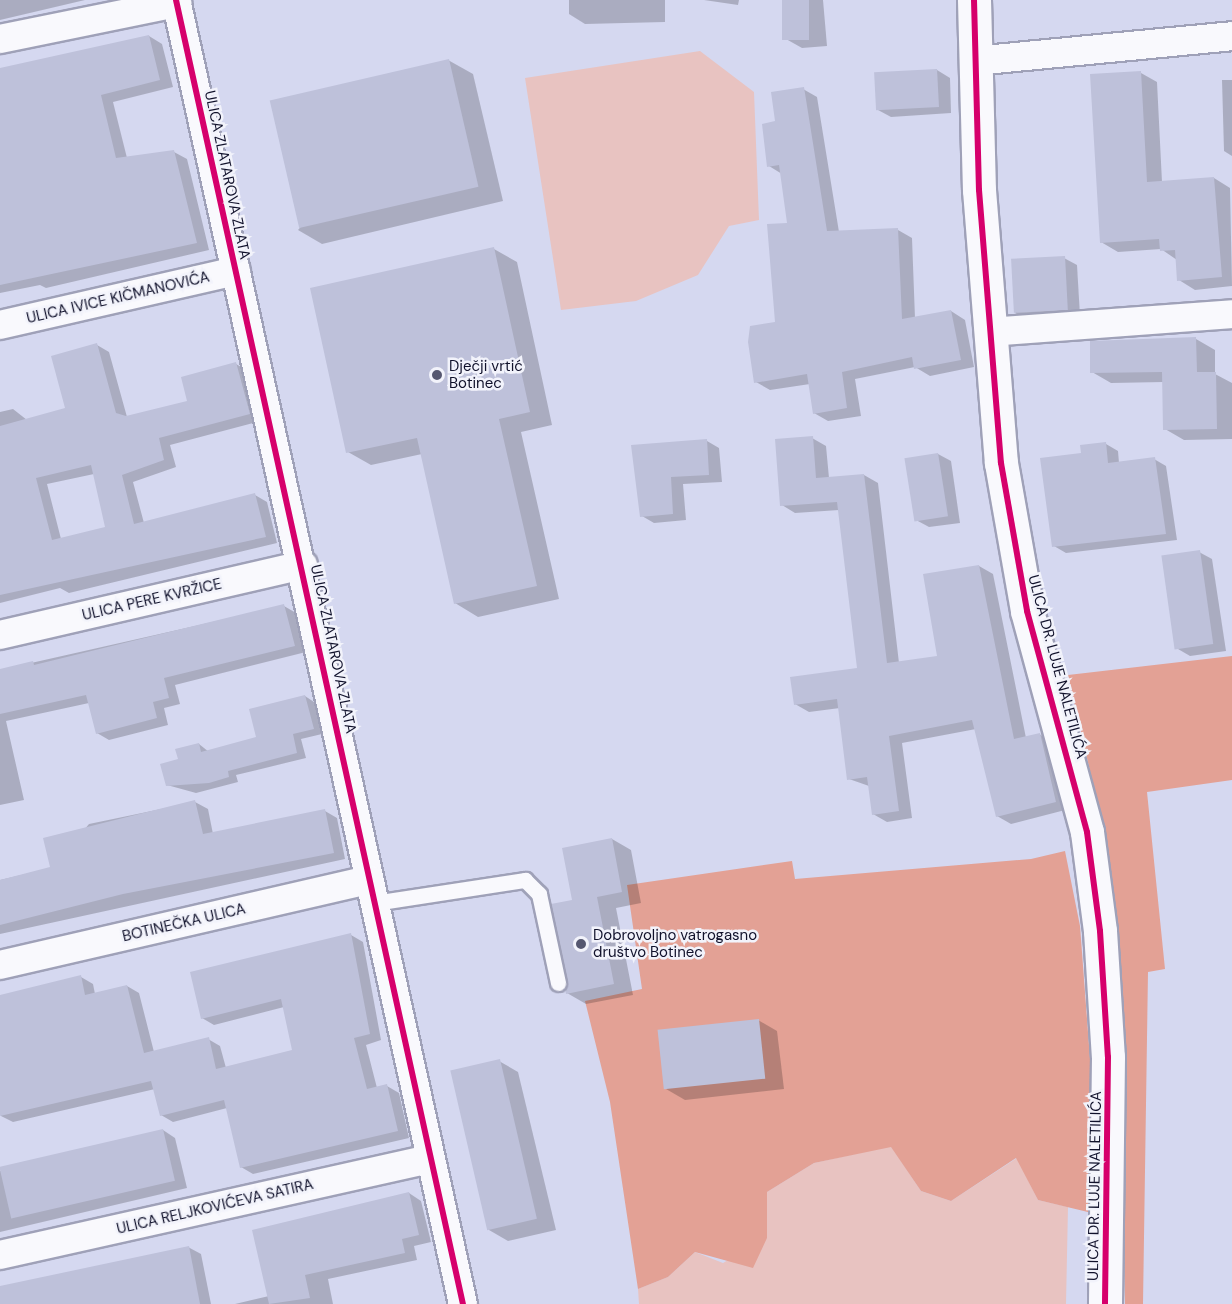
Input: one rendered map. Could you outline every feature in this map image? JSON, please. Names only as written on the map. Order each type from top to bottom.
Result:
[{"type":"street","name":"ULICA DR. LUJE NALETILIĆA","points":[[974,0],[974,61],[989,332],[1013,540],[1087,832],[1100,931],[1108,1057],[1105,1304]]},
{"type":"street","points":[[0,39],[181,1]]},
{"type":"street","name":"ULICA ZLATAROVA ZLATA","points":[[181,1],[236,271],[303,565],[429,1159],[463,1304]]},
{"type":"street","points":[[974,61],[1232,36]]},
{"type":"street","name":"ULICA IVICE KIČMANOVIĆA","points":[[0,325],[236,271]]},
{"type":"street","points":[[989,332],[1232,314]]},
{"type":"street","name":"ULICA PERE KVRŽICE","points":[[0,635],[303,565]]},
{"type":"street","name":"BOTINEČKA ULICA","points":[[0,965],[372,891]]},
{"type":"street","name":"ULICA RELJKOVIĆEVA SATIRA","points":[[0,1255],[429,1159]]},
{"type":"lane","points":[[372,891],[525,880],[539,894],[558,983]]},
{"type":"shaded area","points":[[700,51],[754,92],[759,220],[729,226],[698,275],[636,301],[561,310],[525,78]]},
{"type":"shaded area","points":[[1232,656],[1232,780],[1147,792],[1165,969],[1148,972],[1143,1304],[1125,1304],[1118,926],[1106,841],[1068,675]]},
{"type":"shaded area","points":[[1065,851],[1080,926],[1092,1085],[1092,1213],[1038,1200],[1016,1158],[951,1201],[921,1191],[891,1147],[814,1163],[767,1192],[767,1238],[753,1268],[695,1252],[668,1277],[638,1289],[610,1102],[585,1001],[642,989],[627,885],[792,861],[795,879],[1031,859]]},
{"type":"shaded area","points":[[891,1146],[921,1191],[951,1201],[1017,1158],[1038,1200],[1068,1207],[1066,1304],[639,1304],[638,1289],[668,1277],[695,1252],[723,1263],[767,1238],[767,1192],[814,1163]]},
{"type":"building","points":[[782,0],[809,0],[809,40],[782,40]]},
{"type":"building","points":[[149,35],[160,80],[101,95],[116,158],[174,150],[197,243],[0,285],[0,68]]},
{"type":"building","points":[[449,59],[478,187],[299,228],[270,100]]},
{"type":"building","points":[[937,69],[939,107],[876,110],[874,72]]},
{"type":"building","points":[[1141,71],[1147,182],[1214,177],[1222,277],[1177,281],[1175,250],[1160,251],[1159,239],[1100,243],[1090,74]]},
{"type":"building","points":[[804,87],[827,231],[898,228],[902,319],[951,310],[961,360],[914,369],[912,357],[842,372],[847,408],[813,414],[807,374],[754,383],[748,342],[750,326],[775,322],[767,224],[787,223],[779,165],[767,167],[762,124],[775,121],[771,92]]},
{"type":"building","points":[[494,247],[530,412],[499,419],[537,586],[454,604],[417,438],[346,453],[310,288]]},
{"type":"building","points":[[1065,256],[1068,310],[1014,313],[1011,259]]},
{"type":"building","points":[[1196,337],[1197,372],[1216,372],[1217,429],[1163,430],[1162,372],[1090,373],[1090,341]]},
{"type":"building","points":[[97,343],[116,413],[126,416],[187,401],[181,377],[236,362],[250,414],[159,438],[164,460],[122,475],[134,524],[255,493],[266,537],[0,595],[0,426],[65,408],[51,356]],"holes":[[[91,465],[105,527],[52,540],[36,478]]]},
{"type":"building","points":[[813,436],[816,478],[864,474],[887,663],[937,656],[923,574],[979,565],[1014,739],[1040,733],[1056,802],[996,817],[972,720],[889,736],[899,811],[872,815],[867,777],[847,780],[837,699],[794,705],[790,677],[857,668],[837,502],[780,506],[775,439]]},
{"type":"building","points":[[707,439],[709,475],[671,477],[673,514],[640,517],[631,445]]},
{"type":"building","points":[[1106,442],[1108,463],[1155,457],[1166,534],[1052,547],[1040,458],[1081,453],[1080,445]]},
{"type":"building","points":[[938,453],[948,516],[914,522],[904,458]]},
{"type":"building","points":[[1200,550],[1213,644],[1175,650],[1161,555]]},
{"type":"building","points":[[284,604],[295,646],[164,678],[169,698],[153,702],[157,718],[96,734],[86,695],[0,714],[0,669],[33,661],[34,665]]},
{"type":"building","points":[[305,695],[314,729],[293,734],[297,753],[228,771],[229,777],[209,783],[166,786],[160,764],[178,759],[175,749],[199,743],[201,752],[256,737],[249,709]]},
{"type":"building","points":[[195,800],[203,834],[325,809],[334,853],[123,894],[0,925],[0,880],[50,867],[43,838]]},
{"type":"building","name":"Dobrovoljno vatrogasno društvo Botinec","points":[[612,838],[622,892],[597,897],[614,984],[566,994],[551,904],[572,900],[562,848]]},
{"type":"building","points":[[351,933],[370,1034],[354,1038],[367,1089],[387,1084],[398,1131],[240,1168],[224,1100],[160,1116],[151,1081],[0,1116],[0,995],[81,975],[85,995],[127,985],[144,1053],[209,1037],[216,1069],[292,1050],[281,999],[201,1019],[190,972]]},
{"type":"building","points":[[759,1019],[765,1079],[664,1089],[658,1030]]},
{"type":"building","points":[[500,1059],[537,1219],[487,1230],[450,1070]]},
{"type":"building","points":[[163,1129],[175,1181],[11,1218],[0,1167]]},
{"type":"building","points":[[409,1192],[419,1235],[402,1239],[405,1253],[305,1275],[310,1298],[269,1304],[252,1230]]},
{"type":"building","points":[[189,1246],[200,1304],[0,1304],[0,1286]]},
{"type":"cycle path","points":[[176,0],[463,1304]]},
{"type":"cycle path","points":[[974,0],[979,190],[1001,463],[1027,611],[1087,832],[1100,931],[1108,1057],[1105,1304]]},
{"type":"place","name":"Dječji vrtić Botinec","points":[[437,375]]},
{"type":"place","name":"Dobrovoljno vatrogasno društvo Botinec","points":[[581,944]]}]
